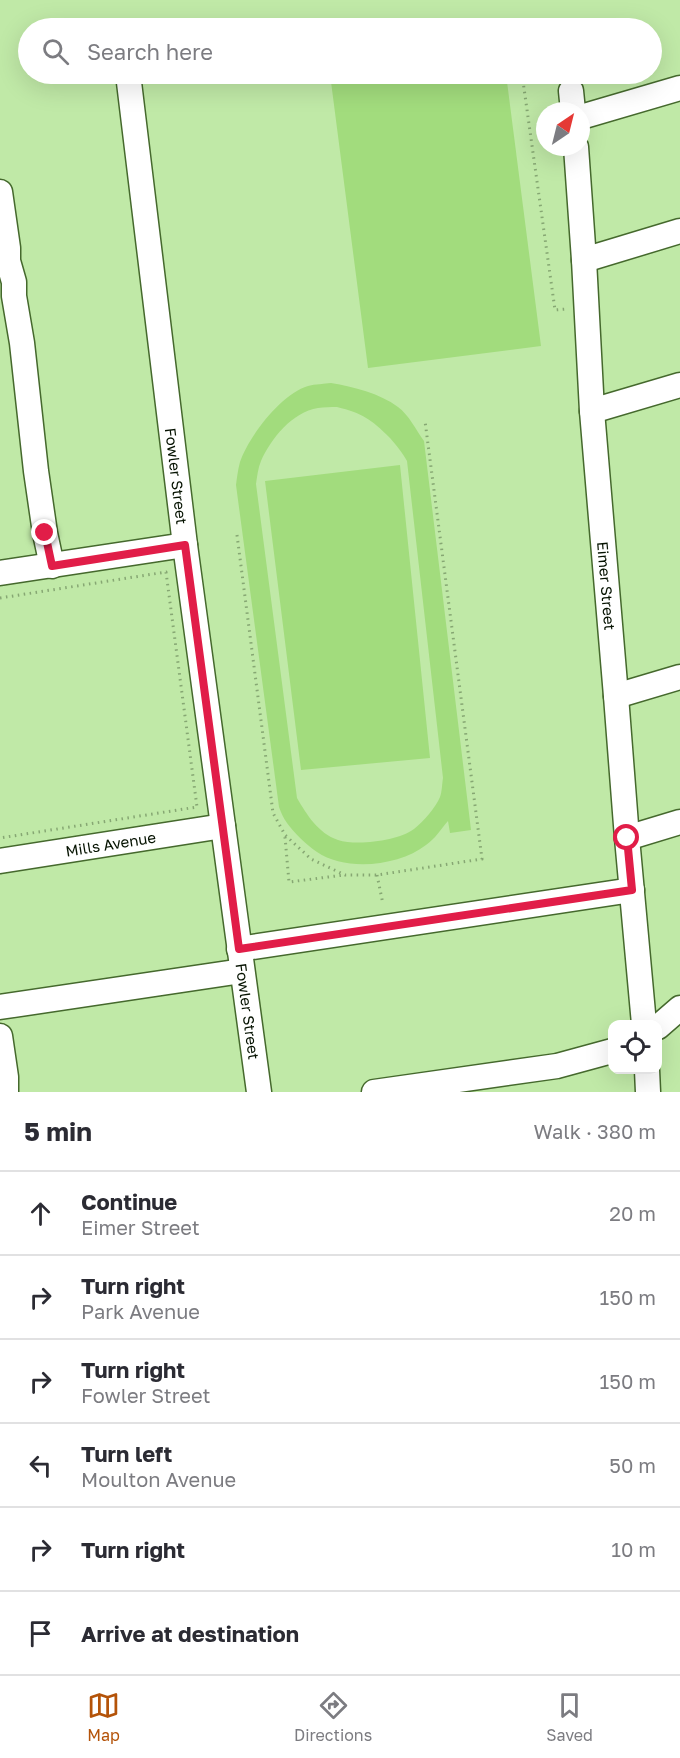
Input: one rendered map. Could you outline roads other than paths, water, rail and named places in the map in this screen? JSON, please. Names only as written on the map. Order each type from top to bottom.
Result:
[{"type":"street","name":"Fowler Street","points":[[129,84],[185,545],[259,1092]]},
{"type":"street","points":[[590,114],[680,88]]},
{"type":"street","name":"Eimer Street","points":[[577,156],[592,411],[644,1020]]},
{"type":"street","points":[[0,197],[8,261],[14,282],[36,471],[52,566]]},
{"type":"street","points":[[584,260],[680,231]]},
{"type":"street","points":[[592,411],[680,385]]},
{"type":"street","points":[[0,573],[185,545]]},
{"type":"street","points":[[616,696],[680,677]]},
{"type":"street","points":[[627,838],[680,822]]},
{"type":"street","name":"Mills Avenue","points":[[0,861],[223,826]]},
{"type":"street","points":[[0,1007],[241,960],[632,890]]},
{"type":"street","points":[[662,1022],[680,1008]]},
{"type":"street","points":[[0,1036],[6,1092]]},
{"type":"street","points":[[374,1092],[557,1066],[608,1052]]},
{"type":"street","points":[[647,1074],[648,1092]]}]
